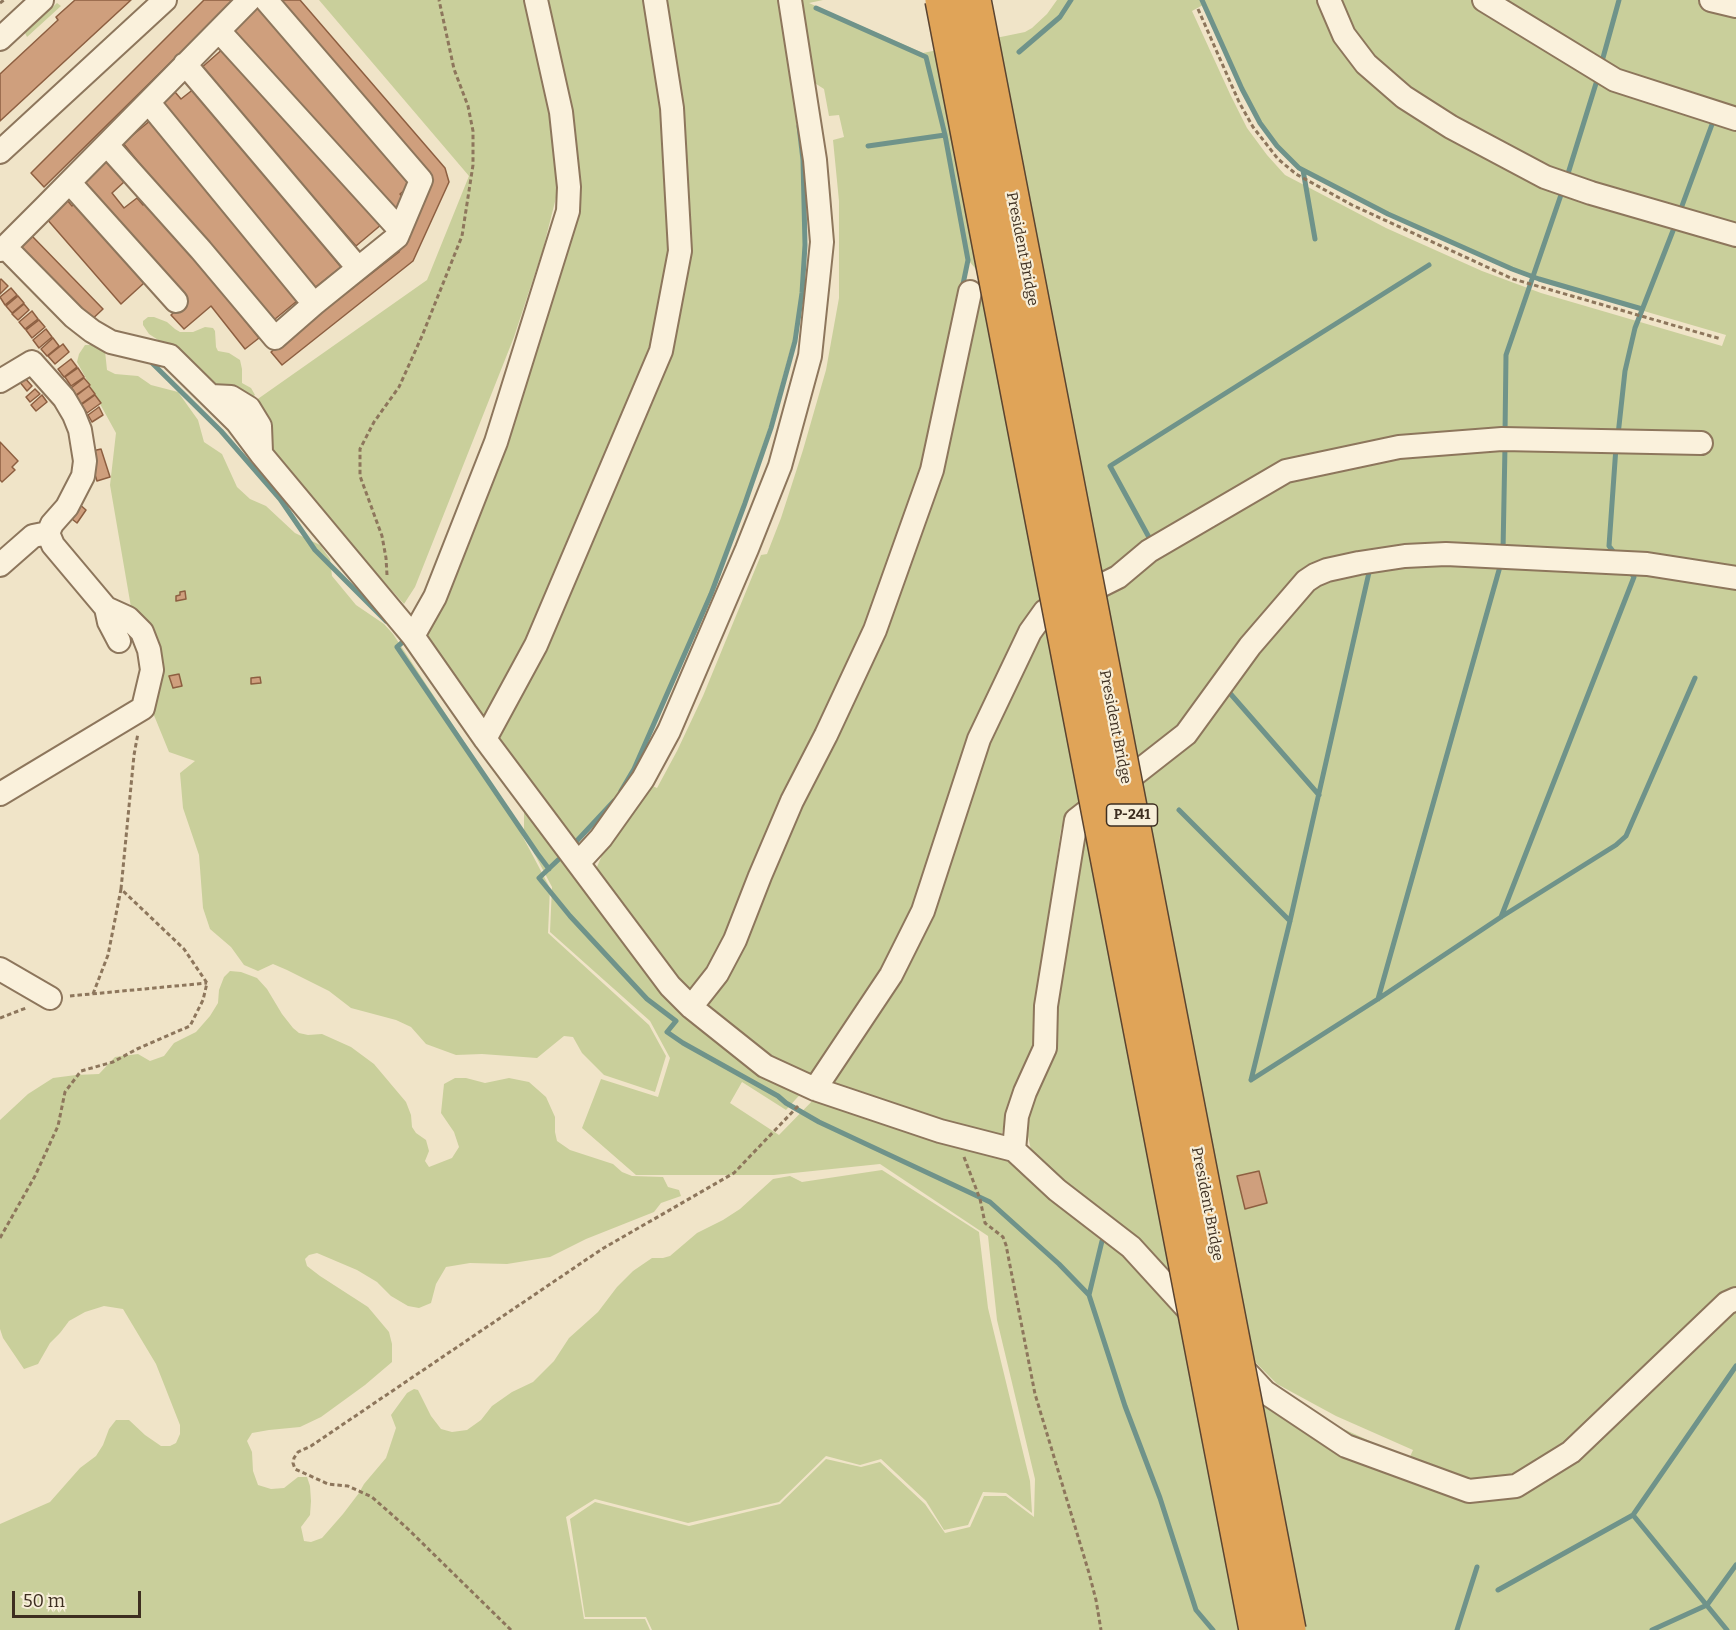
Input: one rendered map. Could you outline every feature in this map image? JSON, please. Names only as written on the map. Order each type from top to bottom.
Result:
[{"type":"highway","name":"Р-241","points":[[942,0],[1256,1630]]},
{"type":"highway","name":"President Bridge","points":[[974,0],[1289,1630]]},
{"type":"lane","points":[[0,39],[42,0]]},
{"type":"lane","points":[[0,152],[165,0]]},
{"type":"lane","points":[[249,0],[3,249],[74,317],[92,331],[111,342],[170,356],[237,422],[413,636],[485,739],[670,986],[691,1007],[765,1066],[815,1089],[952,1134],[1014,1150],[1057,1190],[1131,1247],[1265,1392],[1346,1446],[1468,1491],[1516,1486],[1571,1452],[1727,1303],[1736,1299]]},
{"type":"lane","points":[[107,145],[201,250],[275,339],[314,304],[397,237],[421,180],[266,0]]},
{"type":"lane","points":[[413,636],[435,597],[496,442],[568,211],[569,187],[561,112],[536,0]]},
{"type":"lane","points":[[485,739],[536,645],[661,351],[680,252],[672,108],[656,0]]},
{"type":"lane","points":[[578,863],[601,838],[643,779],[669,731],[780,466],[810,356],[822,242],[815,160],[790,0]]},
{"type":"lane","points":[[1329,0],[1344,35],[1366,64],[1404,97],[1451,127],[1545,177],[1591,193],[1736,235]]},
{"type":"lane","points":[[1485,0],[1615,80],[1723,115]]},
{"type":"lane","points":[[1712,0],[1736,6]]},
{"type":"lane","points":[[219,31],[400,230]]},
{"type":"lane","points":[[185,64],[358,268]]},
{"type":"lane","points":[[149,103],[314,304]]},
{"type":"lane","points":[[70,183],[176,301]]},
{"type":"lane","points":[[691,1007],[717,974],[735,940],[792,801],[875,630],[932,470],[970,292]]},
{"type":"lane","points":[[0,381],[32,362],[64,398],[80,430],[85,461],[83,476],[67,507],[52,524],[48,533],[52,545],[106,608],[128,618],[142,632],[149,650],[152,670],[143,708],[0,794]]},
{"type":"lane","points":[[815,1089],[891,975],[923,911],[979,740],[1030,632],[1045,611],[1118,577],[1149,551],[1286,471],[1399,447],[1468,442],[1502,440],[1701,443]]},
{"type":"lane","points":[[0,565],[33,536],[48,533]]},
{"type":"lane","points":[[1014,1150],[1017,1116],[1045,1048],[1046,1006],[1076,820],[1186,734],[1251,646],[1306,581],[1327,570],[1359,563],[1405,556],[1446,554],[1638,563],[1736,578]]},
{"type":"lane","points":[[106,608],[109,622],[119,641]]},
{"type":"lane","points":[[0,969],[50,998]]},
{"type":"path","points":[[0,3],[4,0]]},
{"type":"path","points":[[388,606],[386,558],[382,536],[360,476],[360,448],[374,422],[399,387],[462,236],[473,165],[473,131],[470,114],[454,69],[439,0]]},
{"type":"path","points":[[1198,9],[1252,127],[1278,159],[1296,174],[1352,205],[1513,279],[1722,339]]},
{"type":"path","points":[[93,994],[108,955],[121,889],[134,755],[143,708]]},
{"type":"path","points":[[0,1238],[35,1176],[58,1126],[65,1092],[81,1071],[113,1062],[190,1026],[203,1000],[207,983],[184,949],[121,889]]},
{"type":"path","points":[[0,1018],[50,998],[207,983]]},
{"type":"path","points":[[511,1630],[372,1497],[348,1486],[328,1484],[296,1469],[293,1463],[294,1458],[298,1452],[311,1446],[602,1249],[734,1173],[815,1089]]},
{"type":"path","points":[[952,1134],[973,1177],[985,1223],[1003,1237],[1006,1245],[1035,1394],[1089,1573],[1101,1630]]},
{"type":"green space","points":[[319,0],[528,0],[548,93],[559,186],[543,249],[514,337],[415,587],[404,604],[235,415],[427,280],[469,176]]},
{"type":"green space","points":[[543,0],[646,0],[660,91],[672,242],[649,357],[517,667],[492,712],[482,715],[425,633],[570,228]]},
{"type":"green space","points":[[659,0],[779,0],[801,160],[804,245],[801,292],[793,340],[769,427],[710,593],[633,769],[616,797],[573,843],[496,736],[681,283]]},
{"type":"green space","points":[[792,0],[823,0],[809,3],[923,53],[1025,32],[1047,14],[1057,0],[1736,0],[1736,569],[1638,554],[1436,547],[1400,548],[1351,556],[1319,563],[1308,568],[1277,598],[1173,734],[1070,811],[1061,829],[1036,1004],[1035,1045],[1014,1087],[1000,1140],[958,1130],[828,1084],[904,969],[929,914],[984,746],[1029,647],[1052,618],[1064,610],[1115,588],[1131,578],[1152,558],[1269,489],[1304,475],[1390,455],[1415,453],[1463,451],[1704,452],[1705,436],[1505,433],[1441,437],[1398,441],[1284,467],[1269,473],[1140,548],[1107,574],[1054,594],[1043,601],[1030,615],[1017,638],[969,742],[913,909],[890,961],[854,1018],[857,1021],[821,1074],[817,1072],[813,1077],[770,1060],[707,1013],[705,1003],[731,959],[793,815],[855,689],[890,608],[940,469],[980,274],[969,261],[927,466],[894,564],[837,696],[783,804],[721,954],[697,991],[683,994],[594,874],[605,848],[650,785],[657,788],[703,696],[761,555],[767,554],[781,518],[826,370],[839,298],[839,201],[833,140],[844,137],[839,115],[829,116],[824,89],[807,78]],"holes":[[[1203,5],[1241,90],[1259,124],[1276,147],[1299,169],[1388,215],[1541,281],[1726,335],[1722,346],[1541,293],[1482,271],[1386,228],[1285,175],[1247,128],[1230,94],[1192,11]]]},
{"type":"green space","points":[[57,3],[61,6],[27,37],[25,33]]},
{"type":"green space","points":[[148,317],[167,322],[180,332],[193,332],[205,327],[213,328],[218,351],[229,353],[240,360],[242,383],[251,388],[255,395],[245,399],[206,379],[172,349],[149,334],[143,325],[143,321]]},
{"type":"green space","points":[[85,345],[93,345],[105,351],[107,370],[115,374],[138,376],[151,385],[178,392],[198,420],[204,442],[222,454],[237,487],[250,499],[266,506],[295,533],[320,545],[330,559],[332,576],[356,605],[384,624],[393,634],[507,807],[550,888],[548,933],[649,1025],[666,1056],[655,1092],[604,1075],[582,1053],[573,1037],[564,1036],[537,1058],[482,1054],[456,1055],[426,1044],[411,1027],[396,1020],[351,1008],[329,991],[273,964],[258,971],[244,965],[231,947],[210,929],[203,908],[199,855],[183,808],[180,773],[195,761],[169,752],[151,708],[161,667],[155,633],[132,613],[110,485],[116,433],[77,362]]},
{"type":"green space","points":[[1406,563],[1641,571],[1736,587],[1736,1630],[652,1630],[646,1617],[585,1617],[570,1519],[595,1502],[689,1526],[780,1504],[826,1459],[861,1467],[880,1462],[925,1504],[945,1533],[970,1527],[984,1496],[1006,1496],[1034,1517],[1035,1479],[997,1320],[988,1236],[880,1164],[774,1175],[636,1175],[582,1128],[601,1079],[658,1097],[670,1058],[650,1021],[550,932],[552,887],[524,834],[524,804],[646,974],[682,1013],[805,1089],[786,1110],[742,1082],[730,1103],[779,1135],[818,1095],[1008,1154],[1120,1249],[1144,1280],[1275,1392],[1324,1420],[1409,1459],[1413,1450],[1336,1416],[1277,1384],[1129,1235],[1046,1170],[1031,1150],[1026,1127],[1032,1101],[1054,1055],[1054,1021],[1084,823],[1320,580]]},
{"type":"green space","points":[[230,971],[257,978],[267,989],[282,1014],[299,1033],[322,1034],[351,1047],[374,1064],[406,1102],[411,1115],[412,1127],[426,1140],[429,1151],[425,1161],[429,1167],[452,1158],[459,1147],[454,1132],[441,1113],[444,1084],[455,1078],[466,1078],[485,1083],[509,1078],[529,1082],[546,1097],[555,1117],[557,1141],[570,1150],[613,1164],[622,1172],[632,1176],[663,1177],[668,1187],[679,1190],[681,1196],[661,1203],[654,1212],[586,1239],[550,1257],[507,1264],[470,1263],[446,1267],[436,1284],[431,1303],[419,1308],[408,1306],[391,1296],[377,1282],[357,1270],[317,1253],[309,1255],[305,1259],[307,1266],[368,1307],[389,1332],[392,1362],[321,1417],[300,1427],[252,1433],[247,1441],[252,1452],[253,1471],[258,1485],[271,1489],[284,1488],[298,1477],[307,1477],[311,1501],[310,1515],[301,1527],[304,1541],[311,1542],[322,1538],[386,1458],[396,1428],[391,1415],[407,1393],[414,1389],[418,1390],[431,1416],[441,1429],[452,1432],[467,1430],[481,1420],[492,1406],[512,1392],[533,1382],[554,1361],[569,1338],[598,1312],[633,1271],[652,1258],[670,1256],[697,1233],[740,1209],[773,1179],[790,1176],[802,1182],[882,1170],[979,1232],[988,1308],[1030,1481],[1032,1513],[1006,1493],[983,1492],[968,1525],[944,1530],[926,1501],[881,1459],[860,1465],[826,1456],[779,1502],[688,1523],[595,1499],[566,1517],[584,1619],[645,1619],[650,1630],[0,1630],[0,1524],[50,1502],[80,1468],[96,1456],[116,1420],[129,1420],[161,1446],[176,1443],[180,1434],[180,1425],[156,1364],[123,1309],[104,1306],[85,1312],[69,1321],[50,1343],[38,1364],[24,1369],[3,1338],[0,1329],[0,1120],[28,1094],[53,1078],[99,1074],[115,1057],[138,1054],[150,1061],[164,1056],[174,1043],[196,1032],[210,1016],[218,1003],[219,990],[224,977]]},
{"type":"building","points":[[75,0],[131,0],[0,121],[0,74],[58,20],[56,17]]},
{"type":"building","points":[[204,0],[234,0],[44,187],[31,173]]},
{"type":"building","points":[[275,0],[300,0],[445,168],[449,182],[413,261],[282,365],[271,352],[399,252],[430,180]]},
{"type":"building","points":[[256,5],[413,183],[400,194],[408,204],[394,217],[229,29]]},
{"type":"building","points":[[225,47],[382,224],[356,246],[200,69]]},
{"type":"building","points":[[195,88],[341,267],[312,290],[161,104],[175,92],[181,99]]},
{"type":"building","points":[[151,120],[297,301],[269,324],[123,143]]},
{"type":"building","points":[[102,156],[124,182],[112,193],[124,208],[137,198],[143,205],[147,202],[259,338],[245,349],[211,306],[184,329],[171,315],[186,301],[77,178]]},
{"type":"building","points":[[67,200],[72,206],[75,204],[144,283],[121,304],[46,218]]},
{"type":"building","points":[[32,236],[103,309],[87,324],[17,251]]},
{"type":"building","points":[[0,280],[8,286],[0,294]]},
{"type":"building","points":[[11,288],[17,295],[5,305],[0,297]]},
{"type":"building","points":[[18,296],[24,303],[12,313],[6,306]]},
{"type":"building","points":[[24,304],[29,310],[18,320],[12,314]]},
{"type":"building","points":[[32,311],[38,319],[25,329],[19,322]]},
{"type":"building","points":[[39,320],[45,327],[32,338],[26,330]]},
{"type":"building","points":[[46,329],[52,337],[39,348],[33,340]]},
{"type":"building","points":[[53,338],[59,346],[47,356],[41,349]]},
{"type":"building","points":[[63,344],[69,352],[55,364],[48,356]]},
{"type":"building","points":[[71,359],[77,367],[64,377],[58,369]]},
{"type":"building","points":[[78,368],[84,377],[71,386],[65,377]]},
{"type":"building","points":[[24,377],[32,386],[27,391],[19,381]]},
{"type":"building","points":[[84,378],[90,385],[76,395],[71,388]]},
{"type":"building","points":[[89,386],[95,394],[81,404],[76,396]]},
{"type":"building","points":[[35,389],[40,394],[30,402],[26,397]]},
{"type":"building","points":[[42,395],[47,402],[36,411],[31,405]]},
{"type":"building","points":[[95,395],[101,403],[87,413],[81,405]]},
{"type":"building","points":[[99,407],[103,415],[92,422],[88,415]]},
{"type":"building","points":[[0,442],[18,461],[12,467],[15,470],[2,482],[0,480]]},
{"type":"building","points":[[101,449],[110,477],[97,481],[88,452]]},
{"type":"building","points":[[78,503],[86,510],[77,523],[68,516]]},
{"type":"building","points":[[185,591],[186,599],[176,601],[176,596]]},
{"type":"building","points":[[179,674],[182,686],[173,688],[169,676]]},
{"type":"building","points":[[260,677],[261,683],[251,684],[251,678]]},
{"type":"building","points":[[1259,1171],[1267,1203],[1245,1209],[1237,1176]]},
{"type":"waterway","points":[[1019,52],[1060,17],[1071,0]]},
{"type":"waterway","points":[[1202,0],[1260,123],[1277,146],[1299,168],[1388,214],[1512,269],[1642,309]]},
{"type":"waterway","points":[[1601,65],[1619,0]]},
{"type":"waterway","points":[[816,8],[926,57],[945,135],[968,260],[962,289]]},
{"type":"waterway","points":[[1566,180],[1598,77]]},
{"type":"waterway","points":[[1679,214],[1714,119]]},
{"type":"waterway","points":[[621,791],[634,769],[711,594],[771,428],[795,341],[802,293],[805,245],[803,160],[799,126]]},
{"type":"waterway","points":[[868,146],[945,135]]},
{"type":"waterway","points":[[1303,170],[1315,239]]},
{"type":"waterway","points":[[1505,434],[1506,355],[1563,189]]},
{"type":"waterway","points":[[1618,435],[1625,371],[1635,328],[1676,223]]},
{"type":"waterway","points":[[1151,541],[1110,466],[1429,265]]},
{"type":"waterway","points":[[150,361],[221,431],[280,499],[315,550],[386,621]]},
{"type":"waterway","points":[[1503,551],[1505,446]]},
{"type":"waterway","points":[[1616,447],[1609,546],[1616,555]]},
{"type":"waterway","points":[[1378,999],[1501,563]]},
{"type":"waterway","points":[[1251,1080],[1290,921],[1370,568]]},
{"type":"waterway","points":[[1501,917],[1634,577],[1628,569]]},
{"type":"waterway","points":[[403,638],[405,640],[397,647],[549,869]]},
{"type":"waterway","points":[[1251,1080],[1616,845],[1626,836],[1695,678]]},
{"type":"waterway","points":[[1228,691],[1319,795]]},
{"type":"waterway","points":[[573,845],[614,801]]},
{"type":"waterway","points":[[1179,810],[1290,921]]},
{"type":"waterway","points":[[558,860],[539,878],[570,916],[647,999],[676,1021],[667,1032],[819,1122],[990,1202],[1059,1264],[1089,1295],[1125,1406],[1160,1498],[1196,1610],[1213,1630]]},
{"type":"waterway","points":[[1089,1295],[1102,1241]]},
{"type":"waterway","points":[[1498,1590],[1633,1515],[1736,1366]]},
{"type":"waterway","points":[[1633,1515],[1727,1630]]},
{"type":"waterway","points":[[1652,1630],[1707,1605],[1736,1565]]},
{"type":"waterway","points":[[1457,1630],[1477,1567]]}]
